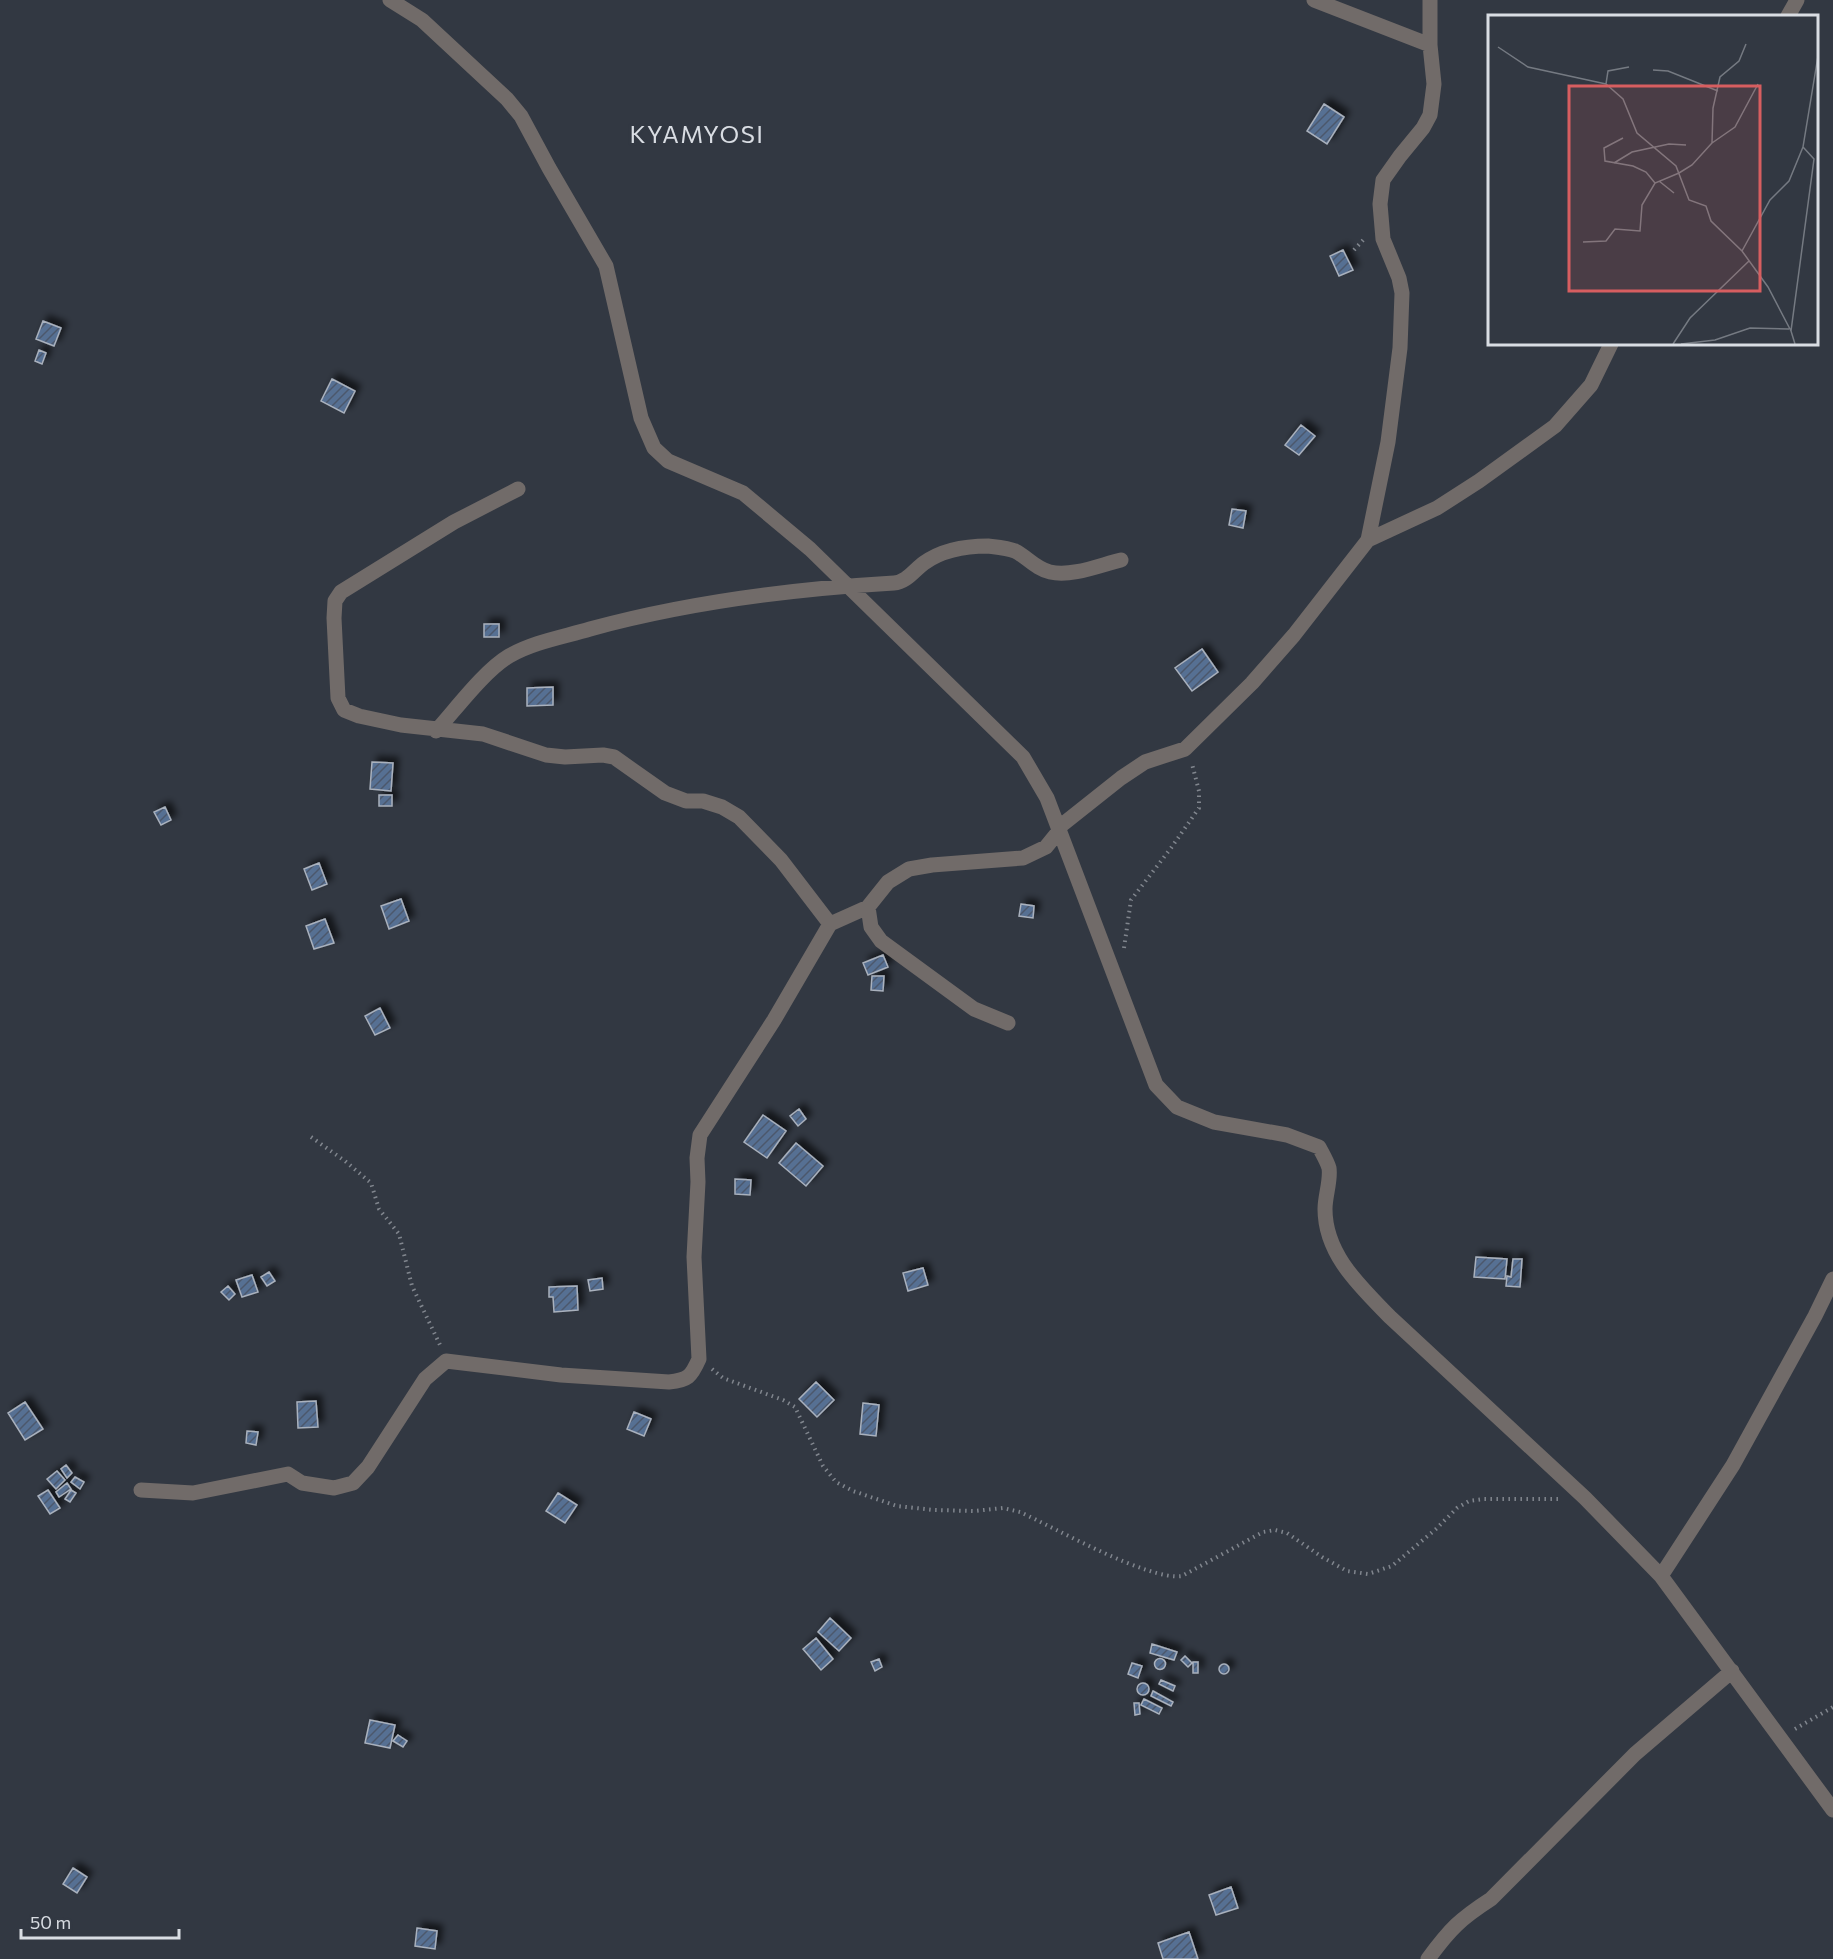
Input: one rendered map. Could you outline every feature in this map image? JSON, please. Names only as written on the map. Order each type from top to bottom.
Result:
[{"type":"street","points":[[390,0],[422,20],[507,99],[521,116],[606,266],[641,418],[654,448],[668,461],[743,493],[810,549],[845,586],[1023,758],[1047,798],[1156,1085],[1177,1107],[1214,1122],[1287,1135],[1319,1146],[1329,1168],[1325,1209],[1327,1231],[1334,1251],[1360,1286],[1390,1317],[1585,1498],[1661,1576],[1833,1810]]},
{"type":"street","points":[[1314,0],[1430,45]]},
{"type":"street","points":[[141,1490],[193,1493],[288,1474],[302,1484],[334,1488],[353,1483],[368,1467],[425,1379],[447,1361],[561,1376],[669,1382],[685,1380],[694,1371],[699,1359],[694,1257],[697,1158],[700,1135],[774,1020],[830,924],[868,907],[888,882],[909,869],[1023,858],[1046,847],[1058,830],[1121,778],[1145,762],[1185,749],[1252,683],[1294,635],[1368,540],[1388,442],[1402,315],[1401,285],[1383,239],[1380,204],[1383,180],[1423,128],[1430,115],[1434,84],[1430,45],[1430,0]]},
{"type":"street","points":[[1789,15],[1797,0]]},
{"type":"street","points":[[1368,540],[1437,508],[1555,426],[1591,385],[1611,345]]},
{"type":"street","points":[[518,489],[453,522],[341,592],[335,601],[334,618],[338,698],[344,710],[358,716],[390,723],[483,734],[546,755],[565,757],[603,755],[614,758],[671,796],[686,801],[703,801],[722,807],[739,817],[781,860],[830,924]]},
{"type":"street","points":[[436,730],[506,657],[522,649],[599,627],[668,610],[742,598],[881,582],[896,583],[910,576],[922,564],[942,552],[965,548],[990,546],[1013,550],[1036,566],[1050,572],[1067,572],[1121,560]]},
{"type":"street","points":[[868,907],[872,927],[881,941],[974,1010],[1008,1023]]},
{"type":"street","points":[[1661,1576],[1733,1465],[1833,1279]]},
{"type":"street","points":[[1428,1959],[1450,1930],[1465,1916],[1491,1899],[1635,1754],[1732,1671]]},
{"type":"path","points":[[1123,959],[1131,900],[1199,808],[1199,791],[1194,766],[1185,749]]},
{"type":"path","points":[[311,1137],[371,1183],[379,1209],[399,1234],[412,1286],[447,1361]]},
{"type":"path","points":[[699,1359],[723,1378],[783,1400],[795,1407],[823,1466],[836,1482],[853,1491],[897,1506],[974,1511],[1003,1508],[1020,1512],[1138,1567],[1172,1578],[1182,1576],[1263,1532],[1275,1530],[1287,1533],[1347,1571],[1368,1574],[1392,1566],[1457,1508],[1468,1501],[1585,1498]]},
{"type":"path","points":[[1781,1738],[1809,1719],[1833,1707]]},
{"type":"building","points":[[1324,104],[1344,117],[1327,144],[1307,131]]},
{"type":"building","points":[[1343,250],[1353,270],[1339,276],[1330,256]]},
{"type":"building","points":[[43,321],[61,328],[54,346],[36,339]]},
{"type":"building","points":[[39,350],[46,353],[42,364],[35,361]]},
{"type":"building","points":[[332,379],[355,391],[344,413],[321,401]]},
{"type":"building","points":[[1301,425],[1315,436],[1299,455],[1285,445]]},
{"type":"building","points":[[1232,509],[1246,511],[1243,528],[1229,525]]},
{"type":"building","points":[[484,624],[499,624],[499,637],[484,637]]},
{"type":"building","points":[[1202,649],[1218,672],[1192,691],[1175,668]]},
{"type":"building","points":[[553,687],[553,705],[527,706],[527,688]]},
{"type":"building","points":[[372,762],[393,763],[391,791],[370,789]]},
{"type":"building","points":[[379,795],[392,795],[392,806],[379,806]]},
{"type":"building","points":[[165,807],[171,820],[161,825],[154,812]]},
{"type":"building","points":[[319,863],[327,884],[312,890],[304,869]]},
{"type":"building","points":[[401,899],[409,921],[389,929],[381,906]]},
{"type":"building","points":[[1021,904],[1034,906],[1033,918],[1019,916]]},
{"type":"building","points":[[325,919],[334,943],[314,949],[306,926]]},
{"type":"building","points":[[883,955],[888,967],[868,975],[863,963]]},
{"type":"building","points":[[872,976],[884,976],[883,991],[871,990]]},
{"type":"building","points":[[380,1008],[390,1028],[375,1035],[365,1016]]},
{"type":"building","points":[[799,1109],[806,1119],[798,1126],[790,1116]]},
{"type":"building","points":[[763,1115],[786,1131],[767,1158],[744,1142]]},
{"type":"building","points":[[796,1143],[823,1166],[806,1186],[779,1163]]},
{"type":"building","points":[[735,1179],[751,1180],[750,1195],[735,1194]]},
{"type":"building","points":[[1476,1257],[1507,1259],[1505,1279],[1474,1277]]},
{"type":"building","points":[[1513,1259],[1522,1259],[1520,1287],[1506,1286],[1507,1276],[1511,1277]]},
{"type":"building","points":[[923,1268],[928,1285],[908,1291],[903,1273]]},
{"type":"building","points":[[269,1272],[275,1281],[267,1286],[261,1277]]},
{"type":"building","points":[[252,1275],[258,1292],[242,1297],[236,1280]]},
{"type":"building","points":[[602,1278],[603,1289],[590,1291],[588,1280]]},
{"type":"building","points":[[228,1286],[235,1294],[229,1300],[221,1292]]},
{"type":"building","points":[[577,1286],[578,1310],[554,1312],[553,1297],[549,1297],[549,1287]]},
{"type":"building","points":[[816,1382],[834,1400],[817,1417],[799,1399]]},
{"type":"building","points":[[316,1401],[318,1427],[298,1428],[297,1402]]},
{"type":"building","points":[[25,1402],[43,1429],[25,1440],[8,1413]]},
{"type":"building","points":[[863,1403],[879,1405],[876,1436],[860,1434]]},
{"type":"building","points":[[634,1412],[651,1419],[644,1436],[627,1429]]},
{"type":"building","points":[[247,1431],[258,1432],[256,1445],[246,1443]]},
{"type":"building","points":[[66,1465],[72,1473],[67,1478],[61,1469]]},
{"type":"building","points":[[57,1471],[65,1480],[56,1489],[47,1479]]},
{"type":"building","points":[[75,1477],[84,1482],[80,1489],[71,1482]]},
{"type":"building","points":[[67,1483],[71,1489],[59,1497],[56,1492]]},
{"type":"building","points":[[48,1490],[60,1508],[50,1514],[38,1496]]},
{"type":"building","points":[[71,1490],[76,1493],[70,1502],[65,1499]]},
{"type":"building","points":[[558,1493],[577,1505],[565,1523],[546,1511]]},
{"type":"building","points":[[830,1618],[851,1638],[839,1651],[818,1632]]},
{"type":"building","points":[[816,1638],[833,1659],[821,1670],[803,1649]]},
{"type":"building","points":[[1152,1644],[1177,1652],[1174,1660],[1150,1653]]},
{"type":"building","points":[[1185,1656],[1192,1663],[1188,1667],[1181,1660]]},
{"type":"building","points":[[879,1659],[882,1667],[875,1671],[871,1662]]},
{"type":"building","points":[[1160,1659],[1164,1660],[1164,1668],[1160,1669],[1156,1668],[1155,1664],[1156,1660]]},
{"type":"building","points":[[1193,1662],[1198,1662],[1198,1673],[1193,1673]]},
{"type":"building","points":[[1132,1663],[1142,1666],[1138,1678],[1128,1674]]},
{"type":"building","points":[[1224,1664],[1228,1665],[1228,1673],[1224,1674],[1220,1673],[1219,1669],[1220,1665]]},
{"type":"building","points":[[1161,1680],[1175,1686],[1173,1691],[1159,1684]]},
{"type":"building","points":[[1145,1683],[1148,1684],[1148,1694],[1141,1695],[1138,1694],[1137,1687],[1138,1684]]},
{"type":"building","points":[[1153,1691],[1173,1702],[1171,1706],[1151,1696]]},
{"type":"building","points":[[1144,1699],[1162,1708],[1159,1714],[1141,1705]]},
{"type":"building","points":[[1134,1703],[1139,1703],[1140,1714],[1135,1715]]},
{"type":"building","points":[[370,1720],[395,1725],[390,1748],[365,1743]]},
{"type":"building","points":[[398,1735],[407,1741],[403,1747],[393,1741]]},
{"type":"building","points":[[73,1868],[87,1877],[77,1893],[63,1884]]},
{"type":"building","points":[[1231,1887],[1238,1908],[1216,1915],[1209,1895]]},
{"type":"building","points":[[417,1928],[437,1931],[435,1949],[415,1946]]},
{"type":"building","points":[[1189,1932],[1198,1959],[1163,1959],[1158,1943]]},
{"type":"district","name":"KYAMYOSI","points":[[697,135]]}]
